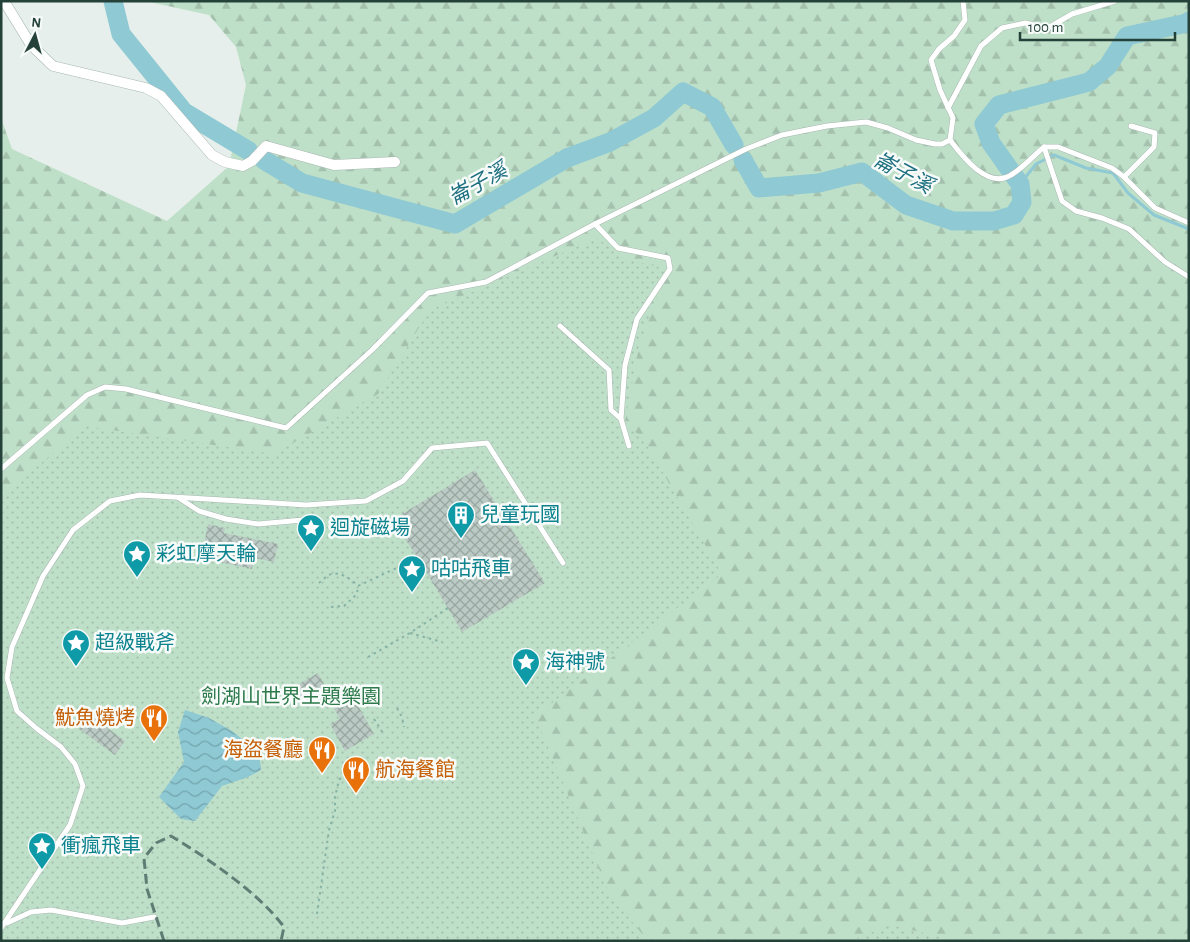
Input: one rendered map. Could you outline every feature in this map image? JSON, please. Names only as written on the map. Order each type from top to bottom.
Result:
[{"type":"street","points":[[4,1],[31,45],[53,66],[146,88],[161,96],[212,155],[225,162],[244,166],[252,161],[266,146],[334,165],[395,162]]},
{"type":"lane","points":[[963,1],[965,20],[954,36],[939,49],[931,60],[940,90],[953,118],[950,140],[970,165],[993,179],[1010,176],[1044,147],[1058,147],[1112,168],[1124,177],[1155,208],[1189,223]]},
{"type":"lane","points":[[948,108],[981,46],[1002,28],[1024,23],[1048,28],[1072,14],[1115,1]]},
{"type":"lane","points":[[1,469],[87,395],[105,387],[126,389],[286,428],[372,350],[428,293],[486,282],[595,224],[746,149],[782,135],[827,126],[866,122],[888,128],[916,140],[942,144],[950,140]]},
{"type":"lane","points":[[1124,177],[1154,147],[1155,133],[1131,126]]},
{"type":"lane","points":[[1044,147],[1062,201],[1076,211],[1102,218],[1129,229],[1165,262],[1189,277]]},
{"type":"lane","points":[[595,224],[618,248],[668,258],[670,269],[637,319],[625,365],[620,419],[629,446]]},
{"type":"lane","points":[[560,326],[608,370],[611,410],[620,419]]},
{"type":"lane","points":[[1,928],[70,826],[83,786],[74,764],[61,746],[17,711],[7,678],[12,647],[43,576],[73,530],[110,501],[140,495],[306,505],[366,501],[403,481],[432,448],[487,444],[563,563]]},
{"type":"lane","points":[[178,497],[199,511],[226,519],[258,524],[304,520]]},
{"type":"lane","points":[[6,923],[31,912],[51,910],[122,923],[154,917]]},
{"type":"path","points":[[358,586],[418,558]]},
{"type":"path","points":[[319,583],[330,574],[340,574],[350,578],[358,586]]},
{"type":"path","points":[[331,607],[344,606],[348,603],[357,594],[358,586]]},
{"type":"path","points":[[368,656],[410,633],[448,608]]},
{"type":"path","points":[[410,633],[442,642]]},
{"type":"path","points":[[397,708],[402,717],[404,727]]},
{"type":"path","points":[[374,719],[382,733]]},
{"type":"path","points":[[317,914],[329,830],[335,811],[335,797],[339,780],[357,760]]},
{"type":"green space","points":[[145,1],[1189,1],[1189,941],[592,941],[1,628],[1,118],[12,149],[167,221],[229,166],[246,85],[236,47],[209,15]]},
{"type":"green space","name":"劍湖山世界主題樂園","points":[[597,238],[625,259],[667,269],[639,347],[624,427],[641,435],[722,574],[535,716],[610,895],[648,941],[1,941],[1,497],[85,426],[274,454],[378,394],[430,310]]},
{"type":"green space","points":[[891,925],[957,941],[849,941]]},
{"type":"water","points":[[185,710],[209,718],[232,731],[259,753],[261,770],[248,777],[222,786],[195,821],[181,819],[159,797],[184,762],[178,732]]},
{"type":"building","name":"兒童玩國","points":[[475,470],[545,583],[462,632],[418,558],[392,520]]},
{"type":"building","points":[[208,524],[225,528],[224,533],[278,544],[274,562],[254,558],[252,569],[201,558]]},
{"type":"building","points":[[318,673],[326,688],[300,702],[292,688]]},
{"type":"building","points":[[352,695],[374,734],[345,751],[330,724],[340,719],[332,705]]},
{"type":"building","points":[[90,715],[125,741],[115,755],[79,729]]},
{"type":"waterway","name":"崙子溪","points":[[113,1],[121,34],[184,112],[249,151]]},
{"type":"waterway","name":"崙子溪","points":[[743,160],[759,188],[819,183],[862,172],[906,205],[953,221],[994,221],[1014,215],[1022,202],[1020,184],[991,143],[984,124],[999,105],[1089,82],[1108,66],[1127,36],[1189,21]]},
{"type":"waterway","name":"崙子溪","points":[[264,160],[302,183],[455,224],[567,158],[610,142],[654,118],[683,92],[712,107],[734,145]]},
{"type":"waterway","points":[[1020,184],[1036,164],[1054,155],[1086,168],[1113,173],[1128,193],[1154,215],[1189,229]]},
{"type":"railway","points":[[164,941],[147,889],[144,858],[156,843],[171,836],[232,877],[274,914],[284,927],[281,941]]},
{"type":"place","name":"兒童玩國","points":[[461,539]]},
{"type":"place","name":"迴旋磁場","points":[[311,552]]},
{"type":"place","name":"彩虹摩天輪","points":[[137,578]]},
{"type":"place","name":"咕咕飛車","points":[[412,593]]},
{"type":"place","name":"超級戰斧","points":[[76,667]]},
{"type":"place","name":"海神號","points":[[526,686]]},
{"type":"place","name":"魷魚燒烤","points":[[154,742]]},
{"type":"place","name":"海盜餐廳","points":[[322,774]]},
{"type":"place","name":"航海餐館","points":[[356,794]]},
{"type":"place","name":"衝瘋飛車","points":[[42,870]]}]
